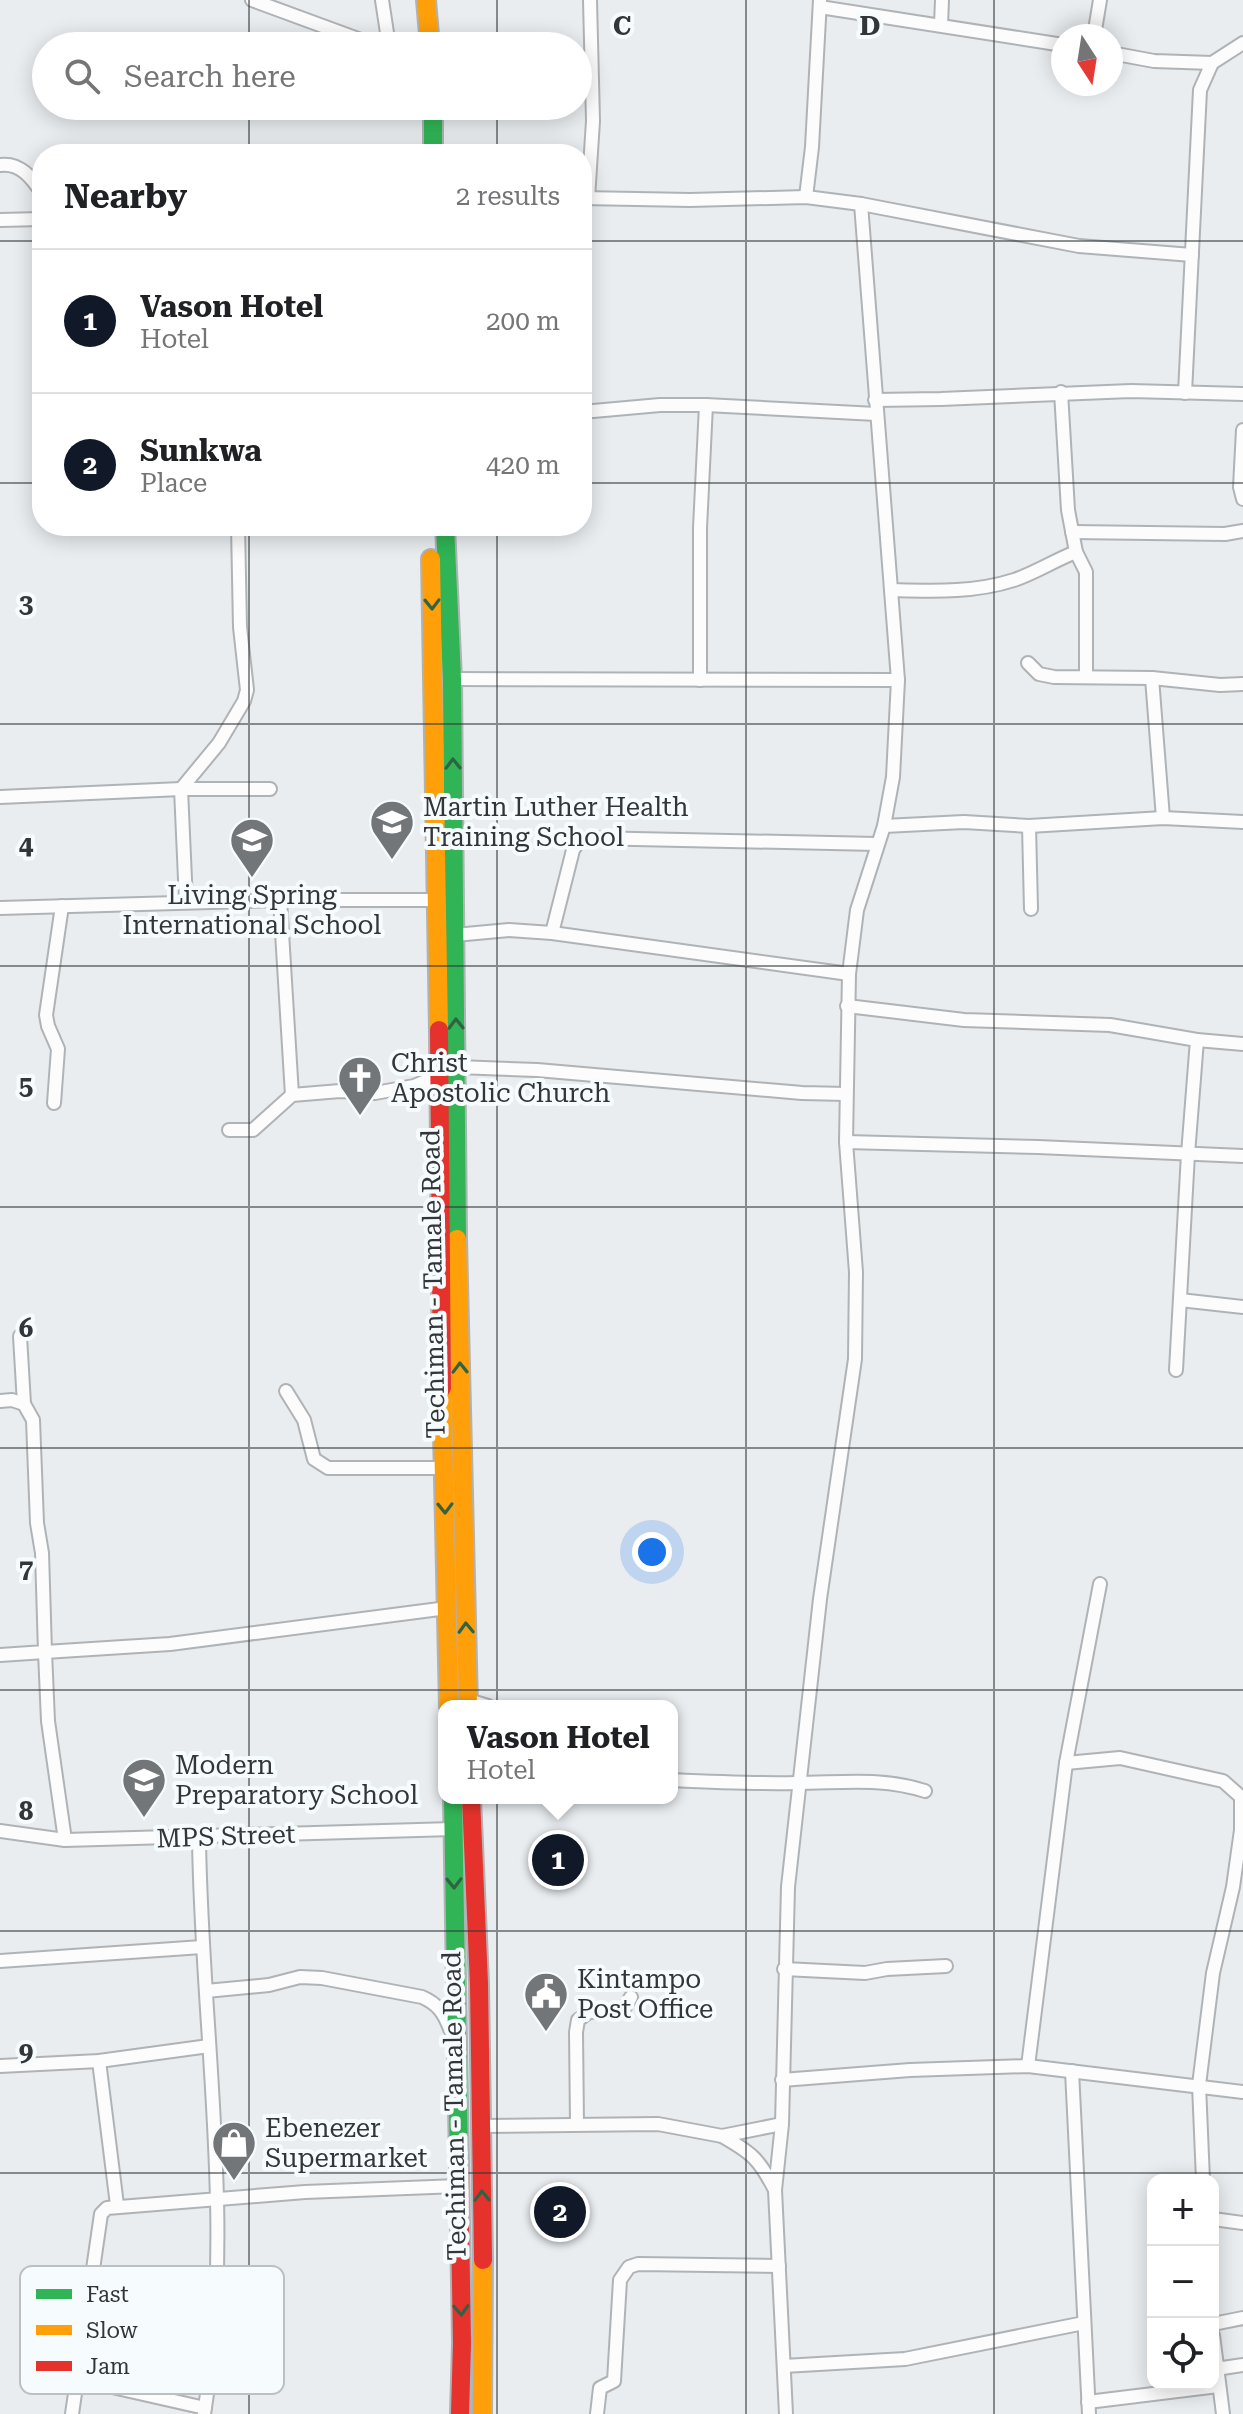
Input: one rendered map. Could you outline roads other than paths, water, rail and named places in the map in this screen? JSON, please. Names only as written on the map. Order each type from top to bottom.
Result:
[{"type":"highway","points":[[426,0],[429,32]]},
{"type":"highway","points":[[433,120],[433,144]]},
{"type":"highway","name":"Techiman - Tamale Road","points":[[430,536],[437,900],[457,1234],[468,1700]]},
{"type":"highway","name":"Techiman - Tamale Road","points":[[445,536],[452,679],[455,935],[439,1268],[449,1700]]},
{"type":"highway","name":"Techiman - Tamale Road","points":[[453,1804],[460,2126],[460,2414]]},
{"type":"highway","name":"Techiman - Tamale Road","points":[[471,1804],[481,2126],[482,2414]]},
{"type":"highway","points":[[460,2126],[481,2126]]},
{"type":"street","points":[[252,0],[339,32]]},
{"type":"street","points":[[382,0],[387,32]]},
{"type":"street","points":[[590,0],[591,32]]},
{"type":"street","points":[[941,25],[942,0]]},
{"type":"street","points":[[1096,24],[1100,0]]},
{"type":"street","points":[[806,197],[820,3],[1051,43]]},
{"type":"street","points":[[1185,393],[1200,90],[1212,63],[1243,43]]},
{"type":"street","points":[[1123,55],[1154,61],[1212,63]]},
{"type":"street","points":[[591,144],[592,81]]},
{"type":"street","points":[[0,165],[23,170],[32,181]]},
{"type":"street","points":[[592,198],[806,197],[861,204],[1079,246],[1192,255]]},
{"type":"street","points":[[786,2414],[775,2190],[782,2124],[788,1887],[820,1599],[855,1359],[856,1272],[846,1142],[849,974],[857,910],[884,826],[893,777],[898,680],[861,204]]},
{"type":"street","points":[[0,220],[32,219]]},
{"type":"street","points":[[875,400],[1061,392],[1243,394]]},
{"type":"street","points":[[1061,392],[1068,510],[1076,552],[1086,572],[1086,676]]},
{"type":"street","points":[[592,411],[660,405],[706,405],[876,414]]},
{"type":"street","points":[[700,680],[700,528],[706,405]]},
{"type":"street","points":[[1243,430],[1240,487],[1243,499]]},
{"type":"street","points":[[1072,532],[1225,534],[1243,531]]},
{"type":"street","points":[[186,902],[181,789],[219,743],[244,701],[247,690],[240,627],[238,536]]},
{"type":"street","points":[[891,590],[952,591],[993,586],[1018,579],[1076,552]]},
{"type":"street","points":[[1028,663],[1039,674],[1054,677],[1152,678],[1220,685],[1243,684]]},
{"type":"street","points":[[1152,678],[1163,818]]},
{"type":"street","points":[[452,679],[898,680]]},
{"type":"street","points":[[0,797],[181,789],[270,789]]},
{"type":"street","points":[[884,826],[964,822],[1029,826],[1163,818],[1243,822]]},
{"type":"street","points":[[1029,826],[1031,909]]},
{"type":"street","points":[[552,933],[573,850],[579,841],[588,838],[877,844]]},
{"type":"street","points":[[280,900],[292,1095]]},
{"type":"street","points":[[0,908],[280,900],[437,900]]},
{"type":"street","points":[[54,1103],[58,1049],[46,1015],[62,906]]},
{"type":"street","points":[[455,935],[509,930],[552,933],[849,974]]},
{"type":"street","points":[[847,1006],[964,1020],[1110,1025],[1197,1040],[1243,1044]]},
{"type":"street","points":[[1176,1370],[1197,1040]]},
{"type":"street","points":[[229,1130],[253,1130],[292,1095],[340,1091],[375,1093],[414,1086],[449,1071],[537,1070],[802,1093],[846,1094]]},
{"type":"street","points":[[846,1142],[1243,1156]]},
{"type":"street","points":[[1180,1300],[1243,1307]]},
{"type":"street","points":[[20,1336],[24,1404],[33,1420],[48,1721],[65,1840]]},
{"type":"street","points":[[286,1391],[304,1420],[314,1459],[328,1468],[444,1468]]},
{"type":"street","points":[[0,1401],[12,1400],[24,1404]]},
{"type":"street","points":[[1028,2066],[1066,1763],[1100,1584]]},
{"type":"street","points":[[0,1655],[170,1644],[447,1608]]},
{"type":"street","points":[[1066,1763],[1120,1758],[1223,1781],[1241,1797],[1243,1808],[1233,1887],[1213,1973],[1199,2085],[1203,2174]]},
{"type":"street","points":[[678,1780],[798,1783],[858,1780],[900,1783],[925,1791]]},
{"type":"street","name":"MPS Street","points":[[0,1831],[65,1840],[453,1829]]},
{"type":"street","points":[[199,1837],[202,1947],[215,2139],[215,2266]]},
{"type":"street","points":[[0,1961],[202,1947]]},
{"type":"street","points":[[784,1969],[865,1973],[946,1966]]},
{"type":"street","points":[[206,1991],[269,1985],[300,1977],[322,1978],[422,1997],[435,2003],[445,2015],[456,2052]]},
{"type":"street","points":[[577,2124],[578,2020],[589,2012],[623,2010],[631,1997]]},
{"type":"street","points":[[0,2066],[99,2061],[209,2046]]},
{"type":"street","points":[[99,2061],[117,2205]]},
{"type":"street","points":[[782,2080],[910,2070],[1028,2066],[1243,2092]]},
{"type":"street","points":[[1072,2071],[1089,2408],[1195,2390]]},
{"type":"street","points":[[481,2126],[658,2124],[722,2136],[750,2152],[764,2168],[775,2190]]},
{"type":"street","points":[[722,2136],[782,2124]]},
{"type":"street","points":[[93,2266],[101,2214],[117,2205],[458,2186]]},
{"type":"street","points":[[1219,2220],[1243,2223]]},
{"type":"street","points":[[597,2414],[600,2388],[614,2381],[620,2280],[629,2267],[638,2264],[779,2266]]},
{"type":"street","points":[[1219,2323],[1243,2318]]},
{"type":"street","points":[[784,2366],[905,2359],[1084,2323]]},
{"type":"street","points":[[1219,2369],[1243,2365]]},
{"type":"street","points":[[1219,2390],[1223,2414]]},
{"type":"street","points":[[72,2414],[75,2394]]},
{"type":"street","points":[[137,2394],[204,2411]]},
{"type":"place","name":"Martin Luther Health Training School","points":[[392,861]]},
{"type":"place","name":"Living Spring International School","points":[[252,879]]},
{"type":"place","name":"Christ Apostolic Church","points":[[360,1117]]},
{"type":"place","name":"Modern Preparatory School","points":[[144,1819]]},
{"type":"place","name":"Vason Hotel","points":[[558,1860]]},
{"type":"place","name":"Kintampo Post Office","points":[[546,2033]]},
{"type":"place","name":"Ebenezer Supermarket","points":[[234,2182]]},
{"type":"place","name":"Sunkwa","points":[[560,2212]]}]
